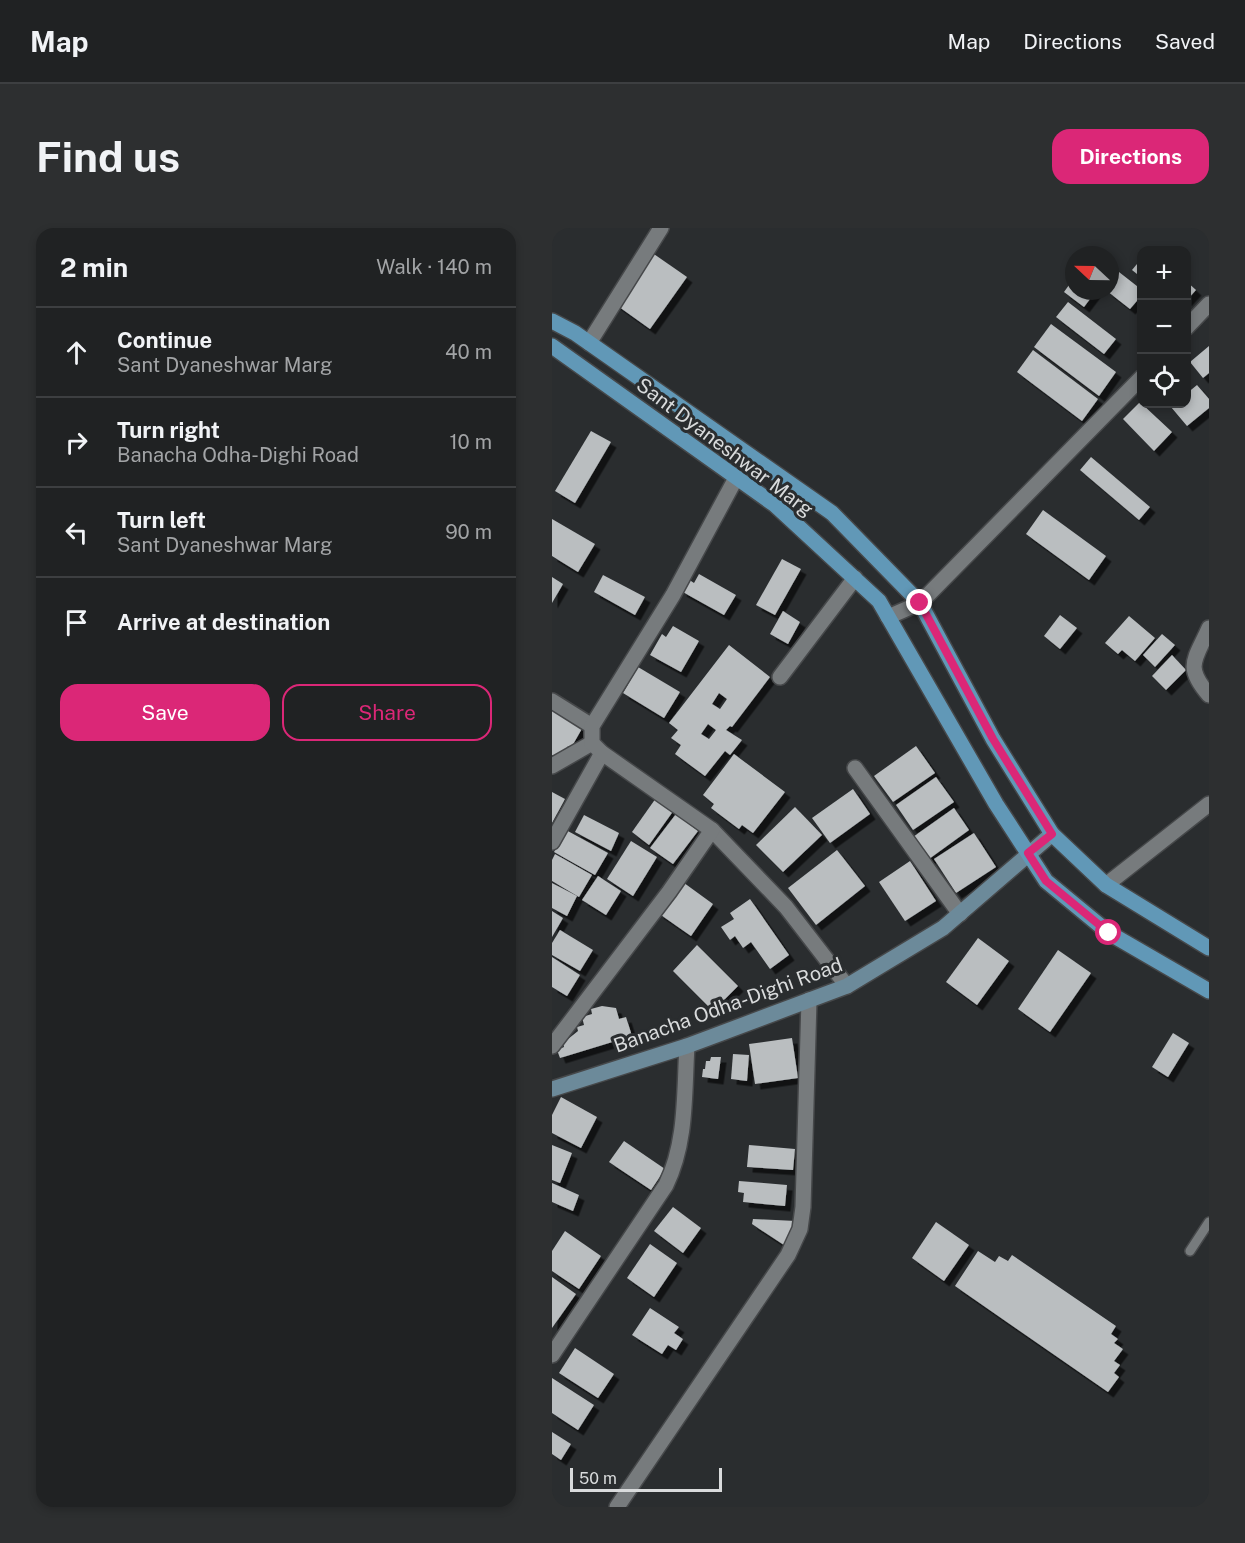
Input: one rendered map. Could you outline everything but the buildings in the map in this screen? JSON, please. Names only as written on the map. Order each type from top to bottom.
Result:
[{"type":"main road","name":"Sant Dyaneshwar Marg","points":[[552,321],[589,343],[832,513],[920,603],[993,739],[1052,834],[1106,885],[1209,948]]},
{"type":"main road","name":"Sant Dyaneshwar Marg","points":[[552,346],[775,505],[879,601],[996,804],[1046,881],[1109,933],[1209,991]]},
{"type":"street","points":[[589,343],[662,228]]},
{"type":"street","points":[[1191,323],[1209,304]]},
{"type":"street","points":[[888,617],[920,603],[1137,382]]},
{"type":"street","points":[[591,726],[673,595],[736,478]]},
{"type":"street","points":[[780,677],[855,578]]},
{"type":"street","points":[[1209,628],[1194,664],[1194,675],[1209,694]]},
{"type":"street","points":[[552,701],[591,726],[597,748],[712,830],[786,907],[847,986]]},
{"type":"street","points":[[552,766],[597,748]]},
{"type":"street","points":[[552,842],[597,748]]},
{"type":"street","points":[[855,768],[960,914]]},
{"type":"street","points":[[1106,885],[1209,804]]},
{"type":"street","points":[[552,1046],[669,892],[712,830]]},
{"type":"street","name":"Banacha Odha-Dighi Road","points":[[554,1091],[687,1046],[847,986],[944,928],[1052,834]]},
{"type":"street","points":[[617,1507],[788,1255],[800,1229],[803,1207],[809,1000]]},
{"type":"street","points":[[552,1355],[666,1185],[677,1162],[681,1146],[687,1046]]},
{"type":"lane","points":[[1190,1251],[1209,1222]]},
{"type":"route","points":[[920,603],[993,739],[1052,834],[1028,853],[1046,881],[1109,933]]}]
